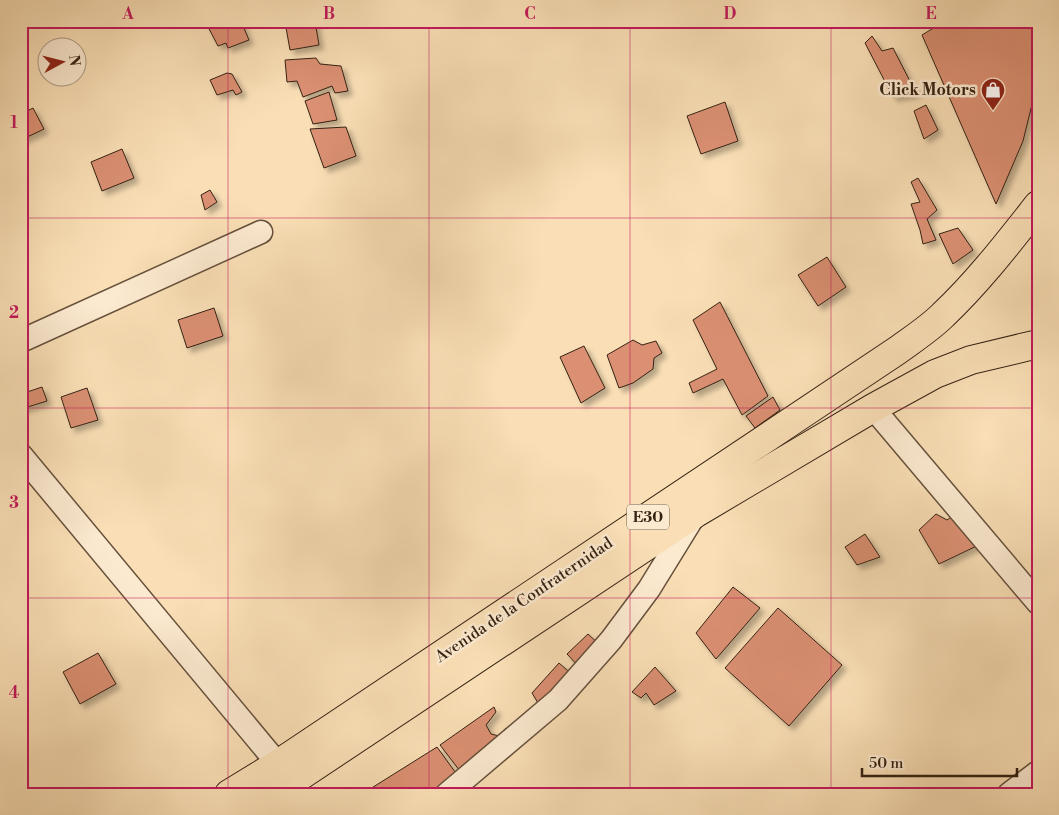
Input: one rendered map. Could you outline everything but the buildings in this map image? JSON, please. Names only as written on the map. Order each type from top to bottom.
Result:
[{"type":"highway","name":"Avenida de la Confraternidad","points":[[229,794],[278,764],[898,350],[942,317],[974,284],[1038,205]]},
{"type":"highway","name":"Avenida de la Confraternidad","points":[[273,794],[696,513],[873,408],[935,374],[971,360],[1038,344]]},
{"type":"street","points":[[21,340],[260,232]]},
{"type":"street","points":[[873,408],[1038,603]]},
{"type":"street","points":[[21,456],[278,764]]},
{"type":"street","points":[[447,794],[558,700],[611,640],[649,590],[696,513]]},
{"type":"street","points":[[1009,794],[1038,772]]},
{"type":"place","name":"Click Motors","points":[[993,111]]}]
